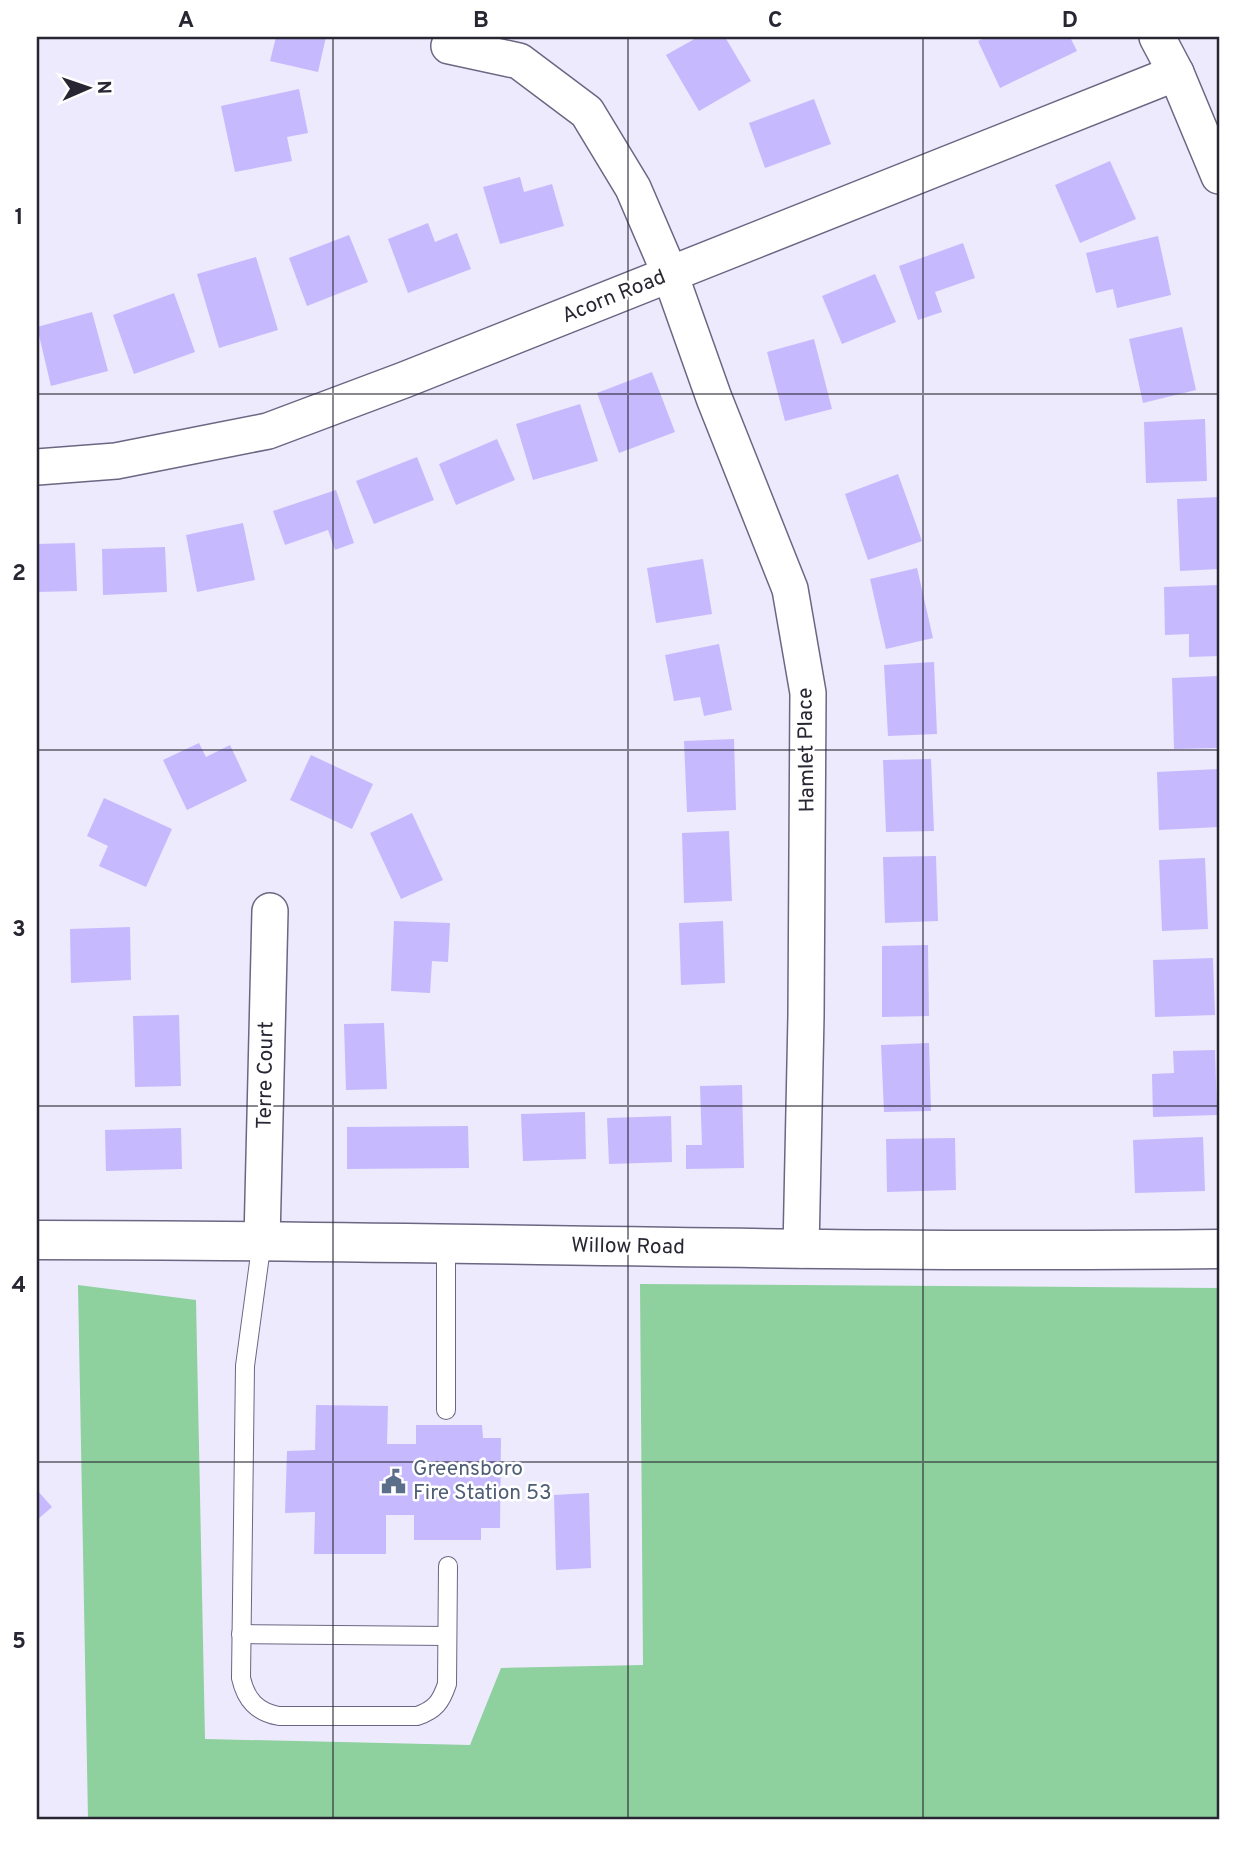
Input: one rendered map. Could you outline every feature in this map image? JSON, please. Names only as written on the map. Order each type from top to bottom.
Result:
[{"type":"street","points":[[1157,37],[1176,74],[1219,176]]},
{"type":"street","name":"Hamlet Place","points":[[449,46],[519,61],[587,112],[633,188],[670,274],[714,398],[790,589],[808,693],[801,1250]]},
{"type":"street","name":"Acorn Road","points":[[37,467],[116,461],[268,431],[404,380],[1176,74]]},
{"type":"street","name":"Terre Court","points":[[262,1240],[270,911]]},
{"type":"street","name":"Willow Road","points":[[37,1240],[262,1240],[1020,1252],[1219,1249]]},
{"type":"lane","points":[[262,1240],[245,1366],[240,1634],[241,1678],[252,1704],[265,1714],[279,1716],[417,1716],[435,1708],[443,1697],[447,1684],[448,1566]]},
{"type":"lane","points":[[446,1245],[446,1410]]},
{"type":"lane","points":[[240,1634],[447,1636]]},
{"type":"green space","points":[[640,1284],[1219,1288],[1219,1819],[88,1819],[78,1285],[196,1300],[205,1739],[470,1745],[501,1668],[643,1665]]},
{"type":"building","points":[[276,37],[326,37],[318,72],[270,61]]},
{"type":"building","points":[[698,37],[725,37],[751,81],[699,111],[666,55]]},
{"type":"building","points":[[987,37],[1070,37],[1077,51],[1000,88],[978,41]]},
{"type":"building","points":[[299,89],[308,133],[287,137],[292,161],[235,172],[221,106]]},
{"type":"building","points":[[814,99],[831,144],[765,168],[749,123]]},
{"type":"building","points":[[1110,161],[1136,219],[1080,243],[1055,185]]},
{"type":"building","points":[[520,177],[524,192],[552,184],[564,226],[500,244],[483,187]]},
{"type":"building","points":[[428,223],[435,242],[457,233],[471,269],[408,293],[388,239]]},
{"type":"building","points":[[349,235],[368,282],[307,306],[289,258]]},
{"type":"building","points":[[1158,236],[1171,295],[1117,308],[1113,289],[1096,293],[1086,253]]},
{"type":"building","points":[[963,243],[975,278],[935,292],[942,312],[918,320],[899,266]]},
{"type":"building","points":[[256,257],[278,330],[219,348],[197,274]]},
{"type":"building","points":[[875,274],[896,322],[842,344],[822,296]]},
{"type":"building","points":[[174,293],[195,352],[134,374],[113,315]]},
{"type":"building","points":[[92,312],[108,371],[51,386],[37,327]]},
{"type":"building","points":[[1182,327],[1196,390],[1143,403],[1129,339]]},
{"type":"building","points":[[814,339],[832,409],[785,421],[767,352]]},
{"type":"building","points":[[652,372],[675,432],[619,453],[597,393]]},
{"type":"building","points":[[580,404],[598,461],[533,480],[516,424]]},
{"type":"building","points":[[1205,419],[1207,481],[1146,483],[1144,422]]},
{"type":"building","points":[[497,439],[515,480],[456,505],[439,464]]},
{"type":"building","points":[[417,457],[434,500],[374,524],[356,481]]},
{"type":"building","points":[[898,474],[922,541],[868,560],[845,494]]},
{"type":"building","points":[[336,490],[354,543],[335,550],[328,530],[285,545],[273,511]]},
{"type":"building","points":[[1219,497],[1219,569],[1180,571],[1177,499]]},
{"type":"building","points":[[243,523],[255,580],[197,592],[186,535]]},
{"type":"building","points":[[75,543],[77,591],[37,592],[37,544]]},
{"type":"building","points":[[165,547],[167,592],[103,595],[102,549]]},
{"type":"building","points":[[703,559],[712,614],[656,623],[647,568]]},
{"type":"building","points":[[917,568],[933,638],[886,649],[870,579]]},
{"type":"building","points":[[1218,585],[1219,656],[1189,657],[1189,634],[1165,635],[1164,587]]},
{"type":"building","points":[[719,644],[732,710],[704,716],[700,697],[674,701],[665,655]]},
{"type":"building","points":[[934,662],[937,734],[888,736],[884,665]]},
{"type":"building","points":[[1219,676],[1219,748],[1174,749],[1172,678]]},
{"type":"building","points":[[734,739],[736,810],[687,812],[684,741]]},
{"type":"building","points":[[199,743],[206,757],[230,745],[247,781],[187,810],[163,760]]},
{"type":"building","points":[[311,755],[373,784],[352,829],[290,800]]},
{"type":"building","points":[[931,759],[934,831],[886,832],[883,760]]},
{"type":"building","points":[[1219,769],[1219,827],[1159,830],[1157,772]]},
{"type":"building","points":[[104,798],[172,829],[146,887],[99,866],[108,846],[87,836]]},
{"type":"building","points":[[412,813],[443,880],[401,899],[370,833]]},
{"type":"building","points":[[729,831],[732,901],[684,903],[682,833]]},
{"type":"building","points":[[936,856],[938,921],[885,923],[883,857]]},
{"type":"building","points":[[1205,858],[1208,929],[1162,931],[1159,860]]},
{"type":"building","points":[[394,921],[450,923],[448,962],[432,961],[430,993],[391,991]]},
{"type":"building","points":[[723,921],[725,983],[681,985],[679,923]]},
{"type":"building","points":[[130,927],[131,980],[71,983],[70,929]]},
{"type":"building","points":[[928,945],[929,1016],[882,1017],[882,946]]},
{"type":"building","points":[[1213,958],[1215,1015],[1155,1017],[1153,960]]},
{"type":"building","points":[[179,1015],[181,1086],[135,1087],[133,1016]]},
{"type":"building","points":[[384,1023],[387,1089],[346,1090],[344,1024]]},
{"type":"building","points":[[929,1043],[931,1111],[884,1112],[881,1045]]},
{"type":"building","points":[[1215,1050],[1217,1115],[1153,1117],[1152,1074],[1174,1073],[1173,1051]]},
{"type":"building","points":[[742,1085],[744,1168],[686,1169],[686,1145],[702,1145],[700,1086]]},
{"type":"building","points":[[585,1112],[586,1159],[523,1161],[521,1114]]},
{"type":"building","points":[[671,1116],[672,1162],[609,1164],[607,1118]]},
{"type":"building","points":[[468,1126],[469,1168],[347,1169],[347,1127]]},
{"type":"building","points":[[181,1128],[182,1169],[106,1171],[105,1130]]},
{"type":"building","points":[[1203,1137],[1205,1191],[1135,1193],[1133,1140]]},
{"type":"building","points":[[955,1138],[956,1190],[887,1192],[886,1139]]},
{"type":"building","name":"Greensboro Fire Station 53","points":[[316,1405],[388,1406],[387,1444],[416,1444],[416,1425],[482,1425],[483,1438],[501,1438],[500,1528],[481,1528],[481,1540],[414,1540],[414,1515],[386,1515],[386,1554],[314,1554],[315,1512],[285,1513],[287,1451],[315,1450]]},
{"type":"building","points":[[37,1490],[52,1507],[37,1520]]},
{"type":"building","points":[[589,1493],[591,1568],[556,1570],[554,1495]]},
{"type":"place","name":"Greensboro Fire Station 53","points":[[393,1481]]}]
